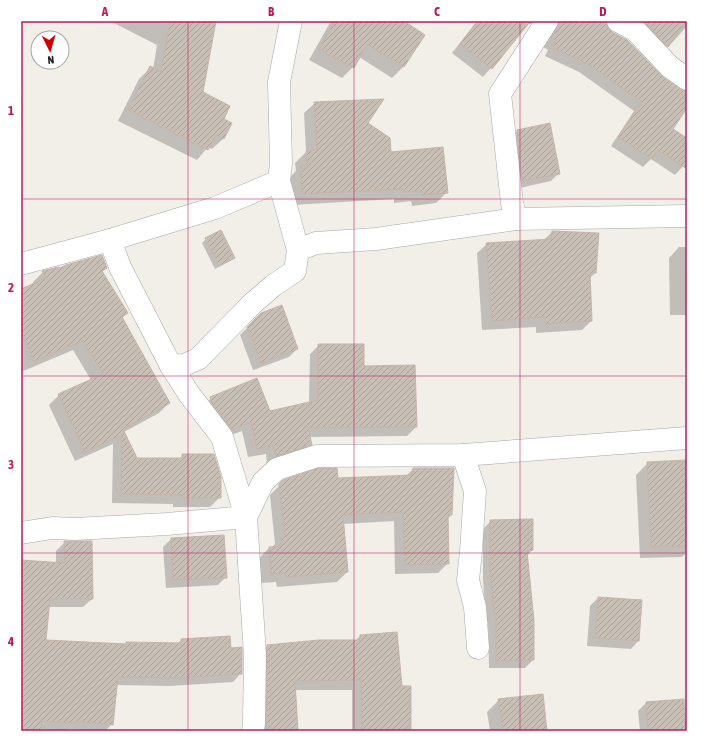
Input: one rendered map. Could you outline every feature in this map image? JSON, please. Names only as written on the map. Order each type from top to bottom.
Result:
[{"type":"street","points":[[170,366],[184,365],[198,359],[253,303],[274,285],[296,271],[298,250],[279,181],[281,163],[279,82],[291,21]]},
{"type":"street","points":[[516,219],[512,203],[500,94],[547,21]]},
{"type":"street","points":[[618,21],[635,30],[670,67],[687,79]]},
{"type":"street","points":[[21,264],[110,240],[216,208],[279,181]]},
{"type":"street","points":[[298,250],[316,243],[376,239],[516,219],[687,216]]},
{"type":"street","points":[[110,240],[120,267],[170,366],[222,437],[246,518],[254,655],[253,731]]},
{"type":"street","points":[[246,518],[263,482],[276,469],[317,456],[463,454],[687,438]]},
{"type":"street","points":[[463,454],[475,491],[468,580],[475,607],[478,648]]},
{"type":"street","points":[[21,533],[52,528],[76,529],[144,526],[246,518]]},
{"type":"building","points":[[170,21],[216,21],[203,92],[230,106],[224,119],[232,123],[224,139],[216,135],[208,150],[128,110],[150,66],[161,72]]},
{"type":"building","points":[[335,21],[404,21],[425,35],[404,67],[367,44],[354,68],[319,49]]},
{"type":"building","points":[[478,21],[532,21],[492,69],[460,44]]},
{"type":"building","points":[[559,21],[606,21],[608,28],[612,32],[627,40],[663,77],[680,89],[687,91],[687,108],[673,129],[687,138],[687,169],[658,150],[652,159],[618,137],[642,102],[588,64],[553,48],[556,41],[551,38],[558,28]]},
{"type":"building","points":[[644,21],[686,21],[668,47]]},
{"type":"building","points":[[384,99],[368,123],[390,138],[391,152],[443,147],[448,193],[422,195],[422,191],[405,192],[404,189],[302,194],[301,165],[307,165],[306,151],[317,150],[314,102]]},
{"type":"building","points":[[550,123],[560,174],[522,181],[517,130]]},
{"type":"building","points":[[221,230],[235,258],[219,266],[205,238]]},
{"type":"building","points":[[552,231],[599,233],[596,273],[590,273],[592,321],[546,324],[545,317],[492,321],[486,243],[551,239]]},
{"type":"building","points":[[102,255],[107,268],[102,271],[128,313],[122,317],[170,403],[123,429],[137,458],[182,458],[182,454],[214,454],[221,477],[221,498],[182,498],[182,495],[121,494],[122,435],[85,452],[58,394],[103,374],[83,341],[34,361],[21,331],[21,289],[46,278],[42,271],[60,268]]},
{"type":"building","points":[[282,305],[298,349],[261,363],[247,327],[261,313]]},
{"type":"building","points":[[318,344],[364,344],[364,366],[415,365],[417,427],[308,428],[312,445],[276,456],[274,445],[257,449],[251,422],[232,430],[213,405],[210,397],[257,378],[270,411],[318,400]]},
{"type":"building","points":[[687,460],[687,546],[651,547],[647,462]]},
{"type":"building","points":[[319,468],[337,468],[338,478],[412,475],[413,468],[454,468],[452,515],[448,515],[449,564],[405,565],[403,512],[343,515],[348,572],[286,577],[286,573],[271,574],[269,547],[281,546],[281,537],[285,537],[279,484],[283,480]]},
{"type":"building","points":[[533,519],[533,550],[527,551],[534,621],[534,660],[496,661],[496,614],[494,614],[490,572],[490,520]]},
{"type":"building","points":[[224,535],[227,578],[173,580],[171,538]]},
{"type":"building","points":[[64,541],[92,541],[93,599],[50,599],[46,640],[126,644],[126,642],[181,643],[181,639],[230,636],[231,648],[242,647],[242,674],[179,678],[118,677],[113,725],[76,721],[75,723],[41,721],[42,729],[21,731],[21,560],[65,563]]},
{"type":"building","points":[[598,597],[642,600],[639,641],[595,638]]},
{"type":"building","points":[[397,632],[402,686],[411,686],[411,731],[362,731],[361,680],[295,681],[298,731],[266,731],[267,645],[319,640],[360,640],[360,635]]},
{"type":"building","points":[[543,694],[547,731],[503,731],[498,699]]},
{"type":"building","points":[[684,699],[686,731],[648,731],[646,702]]}]
